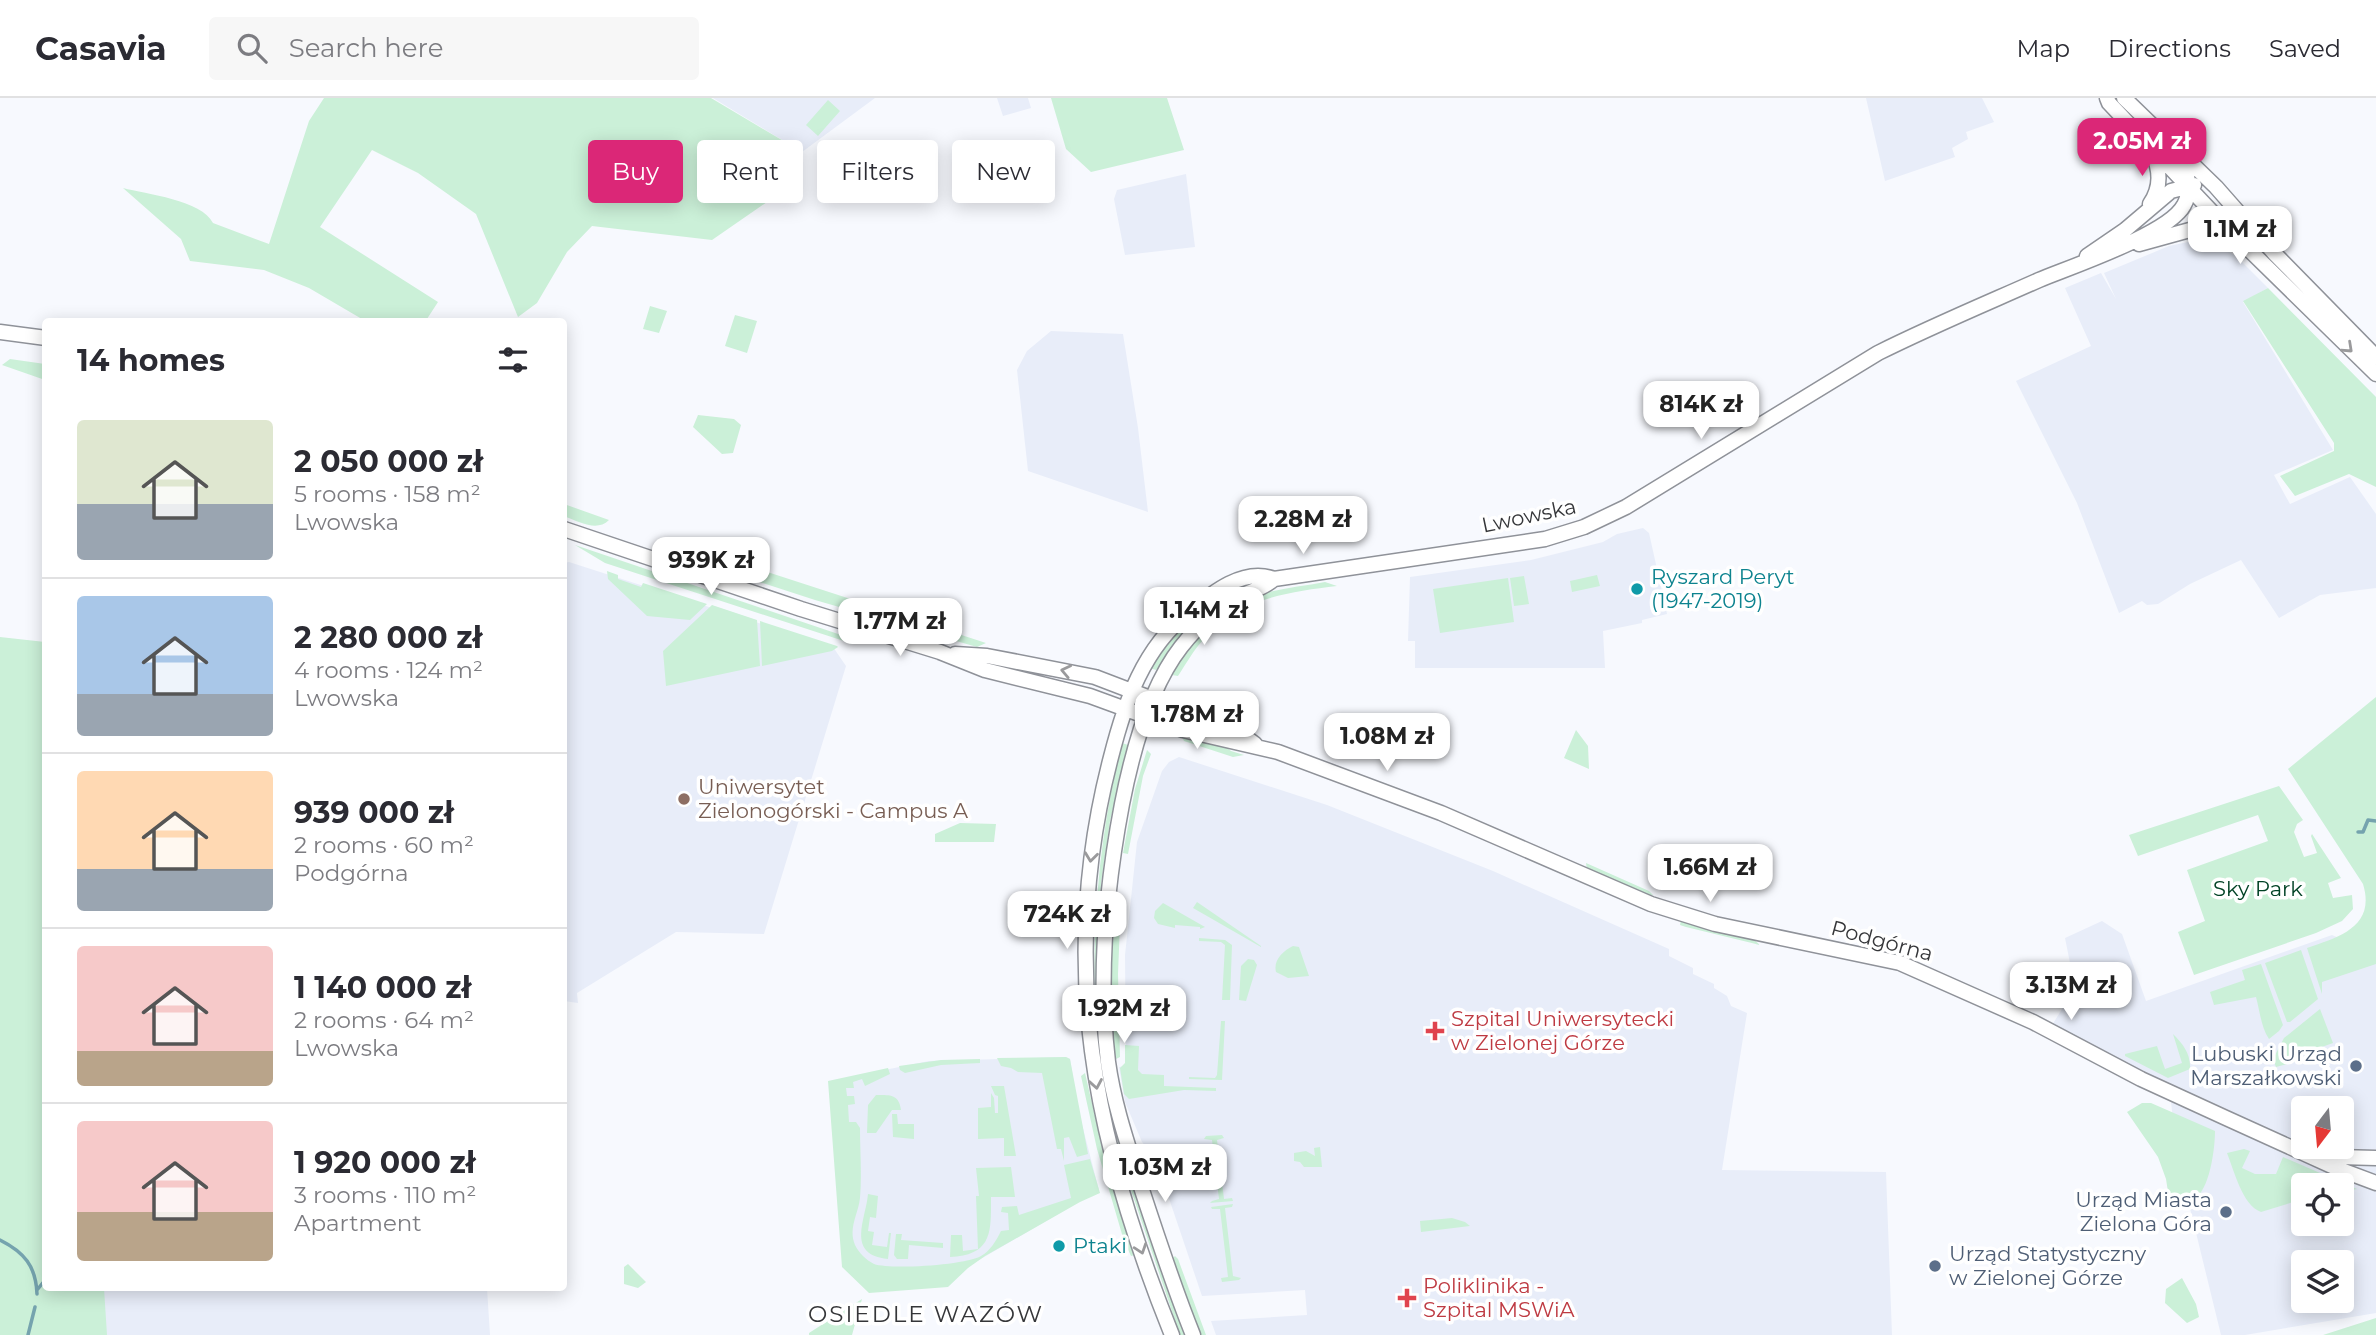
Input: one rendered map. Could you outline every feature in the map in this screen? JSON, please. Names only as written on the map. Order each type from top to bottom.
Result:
[{"type":"street","points":[[2107,98],[2230,231],[2376,374]]},
{"type":"street","points":[[2124,98],[2216,187],[2275,254],[2371,352]]},
{"type":"street","points":[[2174,144],[2186,170],[2188,185]]},
{"type":"street","points":[[2146,212],[2156,196],[2160,176],[2151,146]]},
{"type":"street","points":[[2188,185],[2216,187]]},
{"type":"street","name":"Lwowska","points":[[2066,268],[2125,230],[2171,191],[2188,185]]},
{"type":"street","name":"Lwowska","points":[[1172,1335],[1118,1180],[1101,1113],[1090,1046],[1085,982],[1087,903],[1103,790],[1131,690],[1151,653],[1176,622],[1212,594],[1245,578],[1262,574],[1274,579],[1520,543],[1584,527],[1650,494],[1878,353],[2066,268],[2108,254],[2175,217],[2184,206],[2188,185]]},
{"type":"street","points":[[2108,254],[2185,230],[2205,228],[2230,231]]},
{"type":"street","points":[[0,332],[42,337]]},
{"type":"street","name":"Podgórna","points":[[567,530],[801,609],[940,652],[985,670],[1090,696],[1146,718],[1257,746],[1393,793],[1651,904],[1715,924],[1900,963],[1992,1002],[2141,1079],[2336,1168],[2376,1182]]},
{"type":"street","name":"Lwowska","points":[[1193,1335],[1127,1143],[1117,1110],[1108,1060],[1104,951],[1112,862],[1126,783],[1152,699],[1171,660],[1198,628],[1224,606],[1265,587],[1274,579]]},
{"type":"street","name":"Podgórna","points":[[940,652],[987,656],[1095,677],[1239,733],[1257,746]]},
{"type":"street","points":[[1103,790],[1120,816]]},
{"type":"street","points":[[1090,1046],[1100,1051],[1108,1060]]},
{"type":"street","name":"Podgórna","points":[[2285,1143],[2339,1157],[2376,1158]]},
{"type":"shaded area","points":[[713,98],[875,98],[803,151],[803,140],[782,140]]},
{"type":"shaded area","points":[[997,98],[1028,98],[1031,108],[1003,116]]},
{"type":"shaded area","points":[[1866,98],[1982,98],[1994,122],[1966,132],[1968,139],[1952,148],[1955,157],[1885,181]]},
{"type":"shaded area","points":[[1186,174],[1195,247],[1125,255],[1114,199],[1117,190]]},
{"type":"shaded area","points":[[2202,239],[2236,256],[2268,288],[2243,302],[2333,450],[2274,475],[2290,504],[2350,477],[2376,514],[2376,588],[2320,595],[2279,618],[2241,560],[2190,584],[2158,604],[2147,605],[2142,601],[2119,613],[2077,503],[2016,381],[2091,346],[2065,288],[2101,273],[2116,299],[2104,273],[2169,246]]},
{"type":"shaded area","points":[[1051,331],[1123,334],[1148,512],[1028,471],[1017,370],[1027,351]]},
{"type":"shaded area","points":[[1643,528],[1649,533],[1667,614],[1642,620],[1642,623],[1603,631],[1605,668],[1415,668],[1415,641],[1408,641],[1410,577],[1531,560],[1603,542],[1617,534]]},
{"type":"shaded area","name":"Uniwersytet Zielonogórski - Campus A","points":[[567,562],[833,647],[846,666],[764,934],[676,932],[577,993],[578,1003],[567,1001]]},
{"type":"shaded area","name":"Szpital Uniwersytecki w Zielonej Górze","points":[[1179,757],[1327,805],[1493,871],[1669,949],[1669,956],[1693,968],[1693,974],[1714,984],[1714,988],[1727,996],[1731,1006],[1747,1013],[1722,1170],[1886,1172],[1892,1335],[1216,1335],[1211,1321],[1307,1315],[1305,1290],[1202,1296],[1155,1157],[1142,1142],[1125,1102],[1119,1067],[1126,1066],[1125,955],[1137,842],[1162,771],[1169,762]]},
{"type":"shaded area","points":[[2102,921],[2122,934],[2146,1001],[2332,935],[2376,954],[2376,1313],[2245,1335],[2221,1335],[2177,1155],[2170,1093],[2049,1030],[2075,988],[2065,938]]},
{"type":"shaded area","points":[[1070,1059],[1079,1113],[1099,1190],[967,1267],[849,1274],[835,1080],[929,1061]]},
{"type":"shaded area","points":[[53,1291],[487,1291],[490,1335],[42,1335]]},
{"type":"green space","points":[[324,98],[711,98],[782,140],[697,140],[697,203],[766,203],[712,240],[592,226],[567,252],[537,303],[518,317],[476,214],[418,173],[372,150],[320,227],[438,302],[428,318],[360,318],[309,288],[264,270],[190,261],[181,239],[123,188],[186,203],[207,215],[213,223],[269,244],[309,121]]},
{"type":"green space","points":[[1051,98],[1167,98],[1184,150],[1091,172],[1066,149]]},
{"type":"green space","points":[[828,100],[840,111],[818,136],[806,125]]},
{"type":"green space","points":[[2268,288],[2376,397],[2376,487],[2349,474],[2295,496],[2280,476],[2334,451],[2334,443],[2243,301]]},
{"type":"green space","points":[[650,306],[667,311],[659,333],[643,329]]},
{"type":"green space","points":[[735,315],[757,321],[747,353],[725,346]]},
{"type":"green space","points":[[10,359],[42,364],[42,379],[2,365]]},
{"type":"green space","points":[[698,415],[734,419],[741,425],[733,453],[722,454],[693,427]]},
{"type":"green space","points":[[567,505],[609,520],[594,526],[567,517]]},
{"type":"green space","points":[[680,538],[752,567],[986,643],[977,647],[815,600],[704,564],[680,548]]},
{"type":"green space","points":[[575,545],[850,638],[853,644],[605,563]]},
{"type":"green space","points":[[607,571],[618,575],[618,579],[641,587],[643,583],[707,604],[690,620],[647,616],[608,579]]},
{"type":"green space","points":[[1597,575],[1600,586],[1572,592],[1570,581]]},
{"type":"green space","points":[[1524,576],[1529,604],[1514,606],[1510,578]]},
{"type":"green space","points":[[1508,578],[1514,622],[1440,633],[1433,589]]},
{"type":"green space","points":[[1325,582],[1337,586],[1282,595],[1248,606],[1232,615],[1203,640],[1178,676],[1172,675],[1197,637],[1234,607],[1262,594]]},
{"type":"green space","points":[[1246,584],[1175,644],[1156,670],[1150,668],[1192,619],[1217,600]]},
{"type":"green space","points":[[712,605],[757,620],[760,666],[666,686],[663,651]]},
{"type":"green space","points":[[760,621],[838,647],[832,651],[762,666]]},
{"type":"green space","points":[[0,637],[42,642],[42,1291],[104,1291],[107,1335],[0,1335]]},
{"type":"green space","points":[[2376,697],[2376,964],[2322,982],[2322,994],[2307,948],[2352,928],[2364,911],[2366,899],[2363,884],[2288,769]]},
{"type":"green space","points":[[1576,730],[1588,746],[1589,769],[1564,758]]},
{"type":"green space","points":[[1181,735],[1223,745],[1244,755],[1233,757],[1184,741]]},
{"type":"green space","points":[[1122,743],[1128,745],[1110,821],[1101,883],[1098,937],[1101,1046],[1097,1044],[1095,1006],[1095,930],[1101,855]]},
{"type":"green space","points":[[1147,750],[1151,754],[1143,776],[1128,854],[1123,853],[1135,789]]},
{"type":"green space","name":"Sky Park","points":[[2279,786],[2303,820],[2297,824],[2294,832],[2304,857],[2317,853],[2312,834],[2341,878],[2328,883],[2333,898],[2352,895],[2353,909],[2342,921],[2316,933],[2194,975],[2178,932],[2205,921],[2187,870],[2268,841],[2258,815],[2138,856],[2129,835]]},
{"type":"green space","points":[[960,823],[996,824],[994,842],[935,842],[935,834]]},
{"type":"green space","points":[[1586,863],[1649,891],[1653,895],[1587,870]]},
{"type":"green space","points":[[1197,902],[1261,946],[1261,947],[1193,908]]},
{"type":"green space","points":[[1163,903],[1205,927],[1200,929],[1175,925],[1175,928],[1158,924],[1154,918],[1155,911]]},
{"type":"green space","points":[[1681,920],[1752,938],[1760,945],[1686,927],[1680,925]]},
{"type":"green space","points":[[1116,922],[1120,924],[1120,1057],[1114,1060],[1111,955]]},
{"type":"green space","points":[[1199,938],[1225,940],[1232,945],[1230,1000],[1222,1000],[1225,945],[1221,942],[1199,941]]},
{"type":"green space","points":[[1293,946],[1299,947],[1309,976],[1288,978],[1276,972],[1280,956]]},
{"type":"green space","points":[[2301,950],[2318,999],[2287,1022],[2265,963]]},
{"type":"green space","points":[[1248,959],[1254,960],[1257,965],[1246,1001],[1239,1000],[1241,966]]},
{"type":"green space","points":[[2261,964],[2283,1025],[2269,1039],[2262,1024],[2256,997],[2214,1005],[2210,992],[2245,980],[2242,970]]},
{"type":"green space","points":[[2320,1009],[2333,1043],[2305,1053],[2298,1061],[2276,1067],[2273,1059],[2284,1038]]},
{"type":"green space","points":[[1221,1021],[1225,1021],[1222,1080],[1189,1079],[1215,1078],[1217,1075]]},
{"type":"green space","points":[[2173,1034],[2186,1050],[2190,1069],[2168,1078],[2125,1056],[2157,1046],[2165,1069],[2182,1063]]},
{"type":"green space","points":[[1125,1045],[1139,1046],[1138,1070],[1142,1074],[1164,1075],[1164,1086],[1216,1088],[1216,1091],[1184,1090],[1129,1099],[1124,1094],[1120,1068],[1125,1063]]},
{"type":"green space","points":[[997,1058],[1070,1059],[1088,1154],[1077,1157],[1069,1137],[1064,1138],[1064,1161],[1061,1149],[1057,1149],[1042,1073],[1018,1072],[1001,1066]]},
{"type":"green space","points":[[980,1059],[980,1063],[941,1065],[905,1073],[899,1066],[941,1060]]},
{"type":"green space","points":[[888,1068],[890,1074],[865,1086],[862,1079],[853,1082],[854,1088],[846,1088],[847,1096],[854,1096],[855,1104],[848,1105],[849,1122],[856,1122],[860,1128],[861,1189],[853,1239],[859,1251],[874,1264],[896,1267],[928,1266],[981,1256],[1001,1231],[1009,1230],[1008,1213],[1001,1212],[1002,1207],[1017,1206],[1019,1215],[1071,1198],[1064,1165],[1090,1159],[1100,1193],[985,1256],[948,1287],[869,1293],[842,1267],[828,1081]]},
{"type":"green space","points":[[1085,1073],[1105,1160],[1135,1255],[1131,1256],[1124,1241],[1097,1149],[1081,1076]]},
{"type":"green space","points":[[991,1086],[1004,1086],[1016,1156],[1004,1156],[1004,1138],[978,1139],[978,1108],[991,1107],[991,1093],[995,1113],[998,1113],[998,1096]]},
{"type":"green space","points":[[876,1095],[896,1098],[901,1110],[892,1110],[876,1133],[867,1133],[868,1105]]},
{"type":"green space","points":[[2142,1103],[2151,1103],[2215,1131],[2213,1158],[2207,1179],[2204,1188],[2193,1200],[2170,1205],[2166,1179],[2158,1157],[2127,1112]]},
{"type":"green space","points":[[892,1114],[897,1114],[898,1124],[914,1124],[914,1139],[893,1137]]},
{"type":"green space","points":[[1112,1121],[1186,1335],[1180,1335],[1132,1193]]},
{"type":"green space","points":[[1222,1135],[1224,1138],[1217,1140],[1224,1199],[1232,1198],[1233,1201],[1210,1203],[1219,1199],[1212,1140],[1204,1139],[1206,1136]]},
{"type":"green space","points":[[1320,1147],[1322,1167],[1304,1167],[1300,1162],[1294,1161],[1294,1153],[1306,1151],[1315,1156],[1314,1148]]},
{"type":"green space","points":[[2244,1149],[2250,1151],[2242,1168],[2255,1174],[2276,1174],[2283,1157],[2320,1173],[2291,1173],[2291,1203],[2261,1212],[2254,1208],[2244,1195],[2227,1153]]},
{"type":"green space","points":[[1011,1167],[1015,1197],[991,1197],[991,1220],[987,1239],[978,1249],[976,1196],[979,1196],[976,1168]]},
{"type":"green space","points":[[868,1194],[878,1196],[876,1218],[870,1217],[868,1231],[874,1232],[872,1245],[887,1247],[891,1233],[888,1259],[866,1251],[862,1243],[862,1224]]},
{"type":"green space","points":[[1233,1204],[1232,1207],[1225,1208],[1233,1276],[1241,1278],[1222,1282],[1221,1278],[1228,1277],[1220,1209],[1211,1207]]},
{"type":"green space","points":[[1452,1218],[1470,1226],[1421,1232],[1420,1221]]},
{"type":"green space","points":[[896,1234],[902,1234],[901,1240],[943,1243],[943,1248],[909,1245],[908,1259],[897,1259],[894,1255]]},
{"type":"green space","points":[[951,1235],[962,1235],[963,1251],[978,1249],[950,1257]]},
{"type":"green space","points":[[1175,1256],[1206,1335],[1200,1335],[1172,1259]]},
{"type":"green space","points":[[628,1264],[646,1282],[638,1288],[624,1284],[624,1267]]},
{"type":"green space","points":[[2182,1278],[2196,1304],[2199,1317],[2187,1323],[2165,1303],[2166,1289]]},
{"type":"green space","points":[[862,1299],[852,1335],[809,1335],[809,1333]]},
{"type":"green space","points":[[2376,1318],[2376,1335],[2323,1335]]},
{"type":"waterway","points":[[2358,832],[2363,832],[2368,820],[2376,821]]},
{"type":"waterway","points":[[0,1240],[27,1261],[34,1275],[37,1294]]},
{"type":"waterway","points":[[37,1290],[42,1284]]},
{"type":"waterway","points":[[28,1335],[35,1307]]},
{"type":"place","name":"Ryszard Peryt (1947-2019)","points":[[1637,589]]},
{"type":"place","name":"Uniwersytet Zielonogórski - Campus A","points":[[684,799]]},
{"type":"place","name":"Szpital Uniwersytecki w Zielonej Górze","points":[[1435,1031]]},
{"type":"place","name":"Lubuski Urząd Marszałkowski","points":[[2356,1066]]},
{"type":"place","name":"Urząd Miasta Zielona Góra","points":[[2226,1212]]},
{"type":"place","name":"Ptaki","points":[[1059,1246]]},
{"type":"place","name":"Urząd Statystyczny w Zielonej Górze","points":[[1935,1266]]},
{"type":"place","name":"Poliklinika - Szpital MSWiA","points":[[1407,1298]]},
{"type":"district","name":"OSIEDLE WAZÓW","points":[[926,1314]]}]
